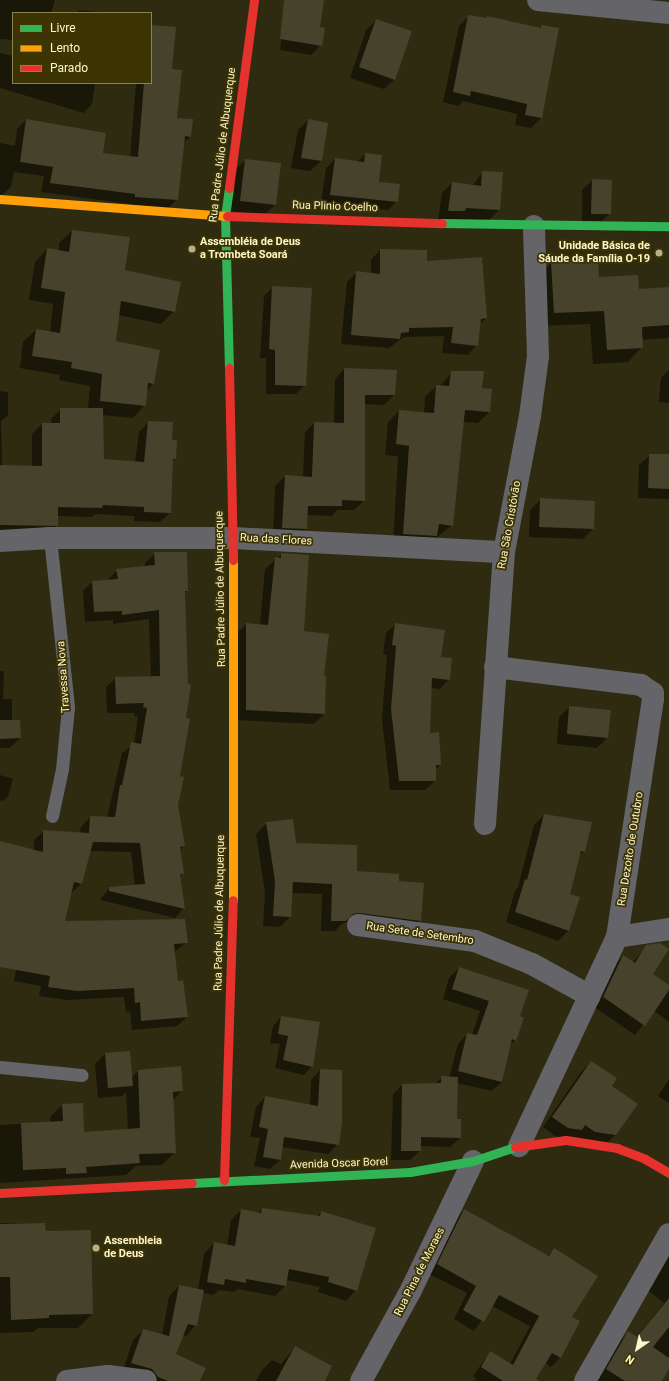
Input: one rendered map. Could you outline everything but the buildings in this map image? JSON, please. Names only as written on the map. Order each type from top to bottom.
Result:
[{"type":"street","name":"Rua Padre Júlio de Albuquerque","points":[[224,1180],[234,866],[233,538],[225,216],[254,0]]},
{"type":"street","points":[[538,0],[669,13]]},
{"type":"street","name":"Rua Plinio Coelho","points":[[0,199],[225,216],[534,226],[669,226]]},
{"type":"street","name":"Rua São Cristóvão","points":[[485,824],[504,552],[530,416],[538,356],[534,226]]},
{"type":"street","name":"Rua das Flores","points":[[0,540],[50,538],[233,538],[504,552]]},
{"type":"street","name":"Rua Dezoito de Outubro","points":[[495,667],[641,685],[653,693],[617,937],[519,1146]]},
{"type":"street","name":"Rua Sete de Setembro","points":[[358,925],[475,941],[532,964],[590,996]]},
{"type":"street","points":[[617,937],[669,929]]},
{"type":"street","name":"Avenida Oscar Borel","points":[[0,1193],[224,1180],[410,1172],[474,1161],[519,1146],[566,1140],[591,1142],[617,1148],[645,1159],[669,1173]]},
{"type":"street","name":"Rua Pina de Moraes","points":[[361,1381],[411,1290],[474,1161]]},
{"type":"street","points":[[585,1381],[669,1234]]},
{"type":"street","points":[[67,1381],[108,1376],[146,1381]]},
{"type":"lane","name":"Travessa Nova","points":[[50,538],[68,706],[62,769],[52,816]]},
{"type":"lane","points":[[0,1067],[82,1075]]},
{"type":"traffic: fast","points":[[229,188],[225,216],[229,368]]},
{"type":"traffic: fast","points":[[442,223],[669,226]]},
{"type":"traffic: fast","points":[[192,1183],[410,1172],[473,1161],[515,1147]]},
{"type":"traffic: slow","points":[[0,199],[227,216]]},
{"type":"traffic: slow","points":[[233,560],[233,900]]},
{"type":"traffic: jam","points":[[229,188],[254,0]]},
{"type":"traffic: jam","points":[[227,216],[442,223]]},
{"type":"traffic: jam","points":[[229,368],[233,560]]},
{"type":"traffic: jam","points":[[224,1180],[233,900]]},
{"type":"traffic: jam","points":[[515,1147],[566,1140],[617,1148],[645,1159],[669,1173]]},
{"type":"traffic: jam","points":[[0,1193],[192,1183]]},
{"type":"place","name":"Assembléia de Deus a Trombeta Soará","points":[[192,249]]},
{"type":"place","name":"Unidade Básica de Sáude da Família O-19","points":[[659,253]]},
{"type":"place","name":"Assembleia de Deus","points":[[96,1248]]}]
